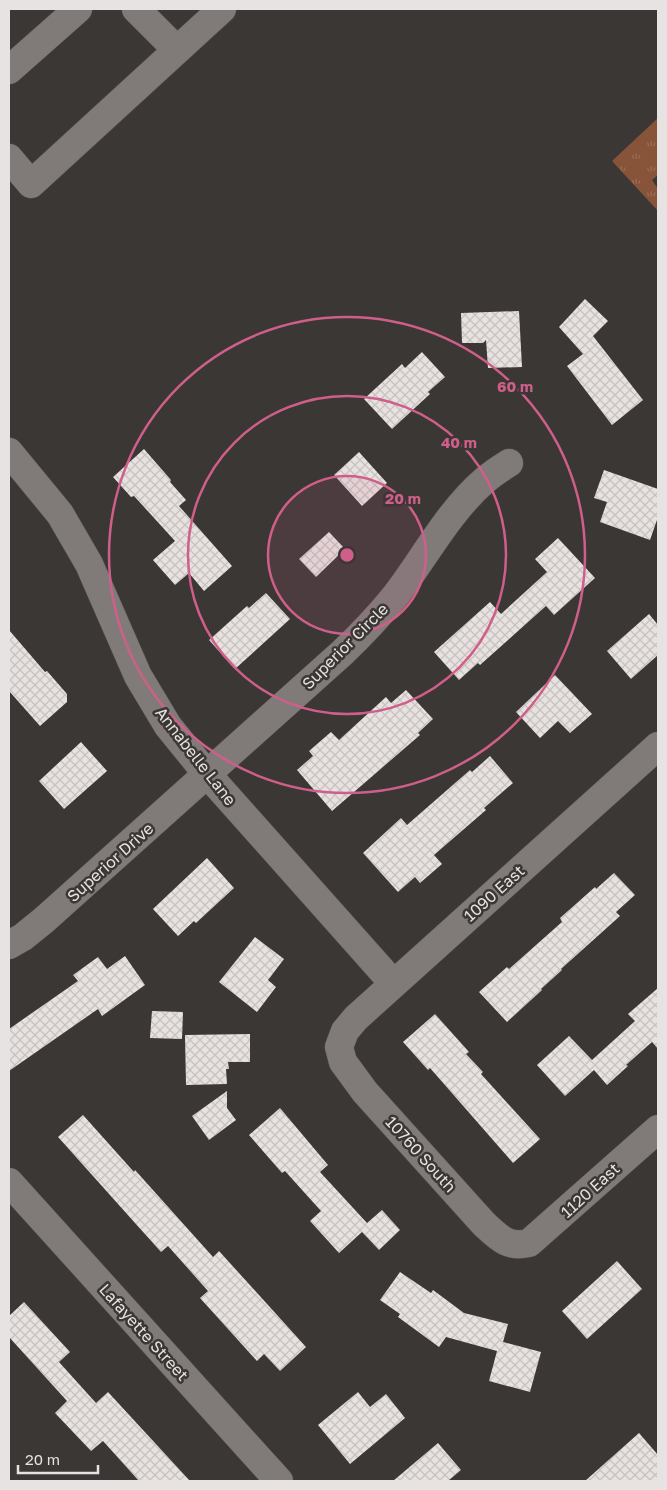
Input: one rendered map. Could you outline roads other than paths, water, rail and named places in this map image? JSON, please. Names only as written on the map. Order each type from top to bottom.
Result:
[{"type":"street","points":[[9,70],[76,9]]},
{"type":"street","points":[[136,9],[177,50]]},
{"type":"street","points":[[9,158],[32,184],[222,9]]},
{"type":"street","name":"Annabelle Lane","points":[[9,452],[60,514],[89,564],[138,676],[168,726],[207,774],[393,983]]},
{"type":"street","name":"Superior Circle","points":[[207,774],[342,654],[370,626],[462,505],[485,480],[510,462]]},
{"type":"street","name":"1090 East","points":[[339,1047],[346,1031],[356,1018],[393,983],[658,746]]},
{"type":"street","name":"Superior Drive","points":[[9,945],[23,937],[44,920],[207,774]]},
{"type":"street","name":"10760 South","points":[[339,1047],[343,1062],[353,1078],[477,1217],[506,1243],[519,1246]]},
{"type":"street","name":"1120 East","points":[[519,1246],[529,1243],[538,1236],[658,1129]]},
{"type":"street","name":"Lafayette Street","points":[[9,1182],[279,1481]]}]
